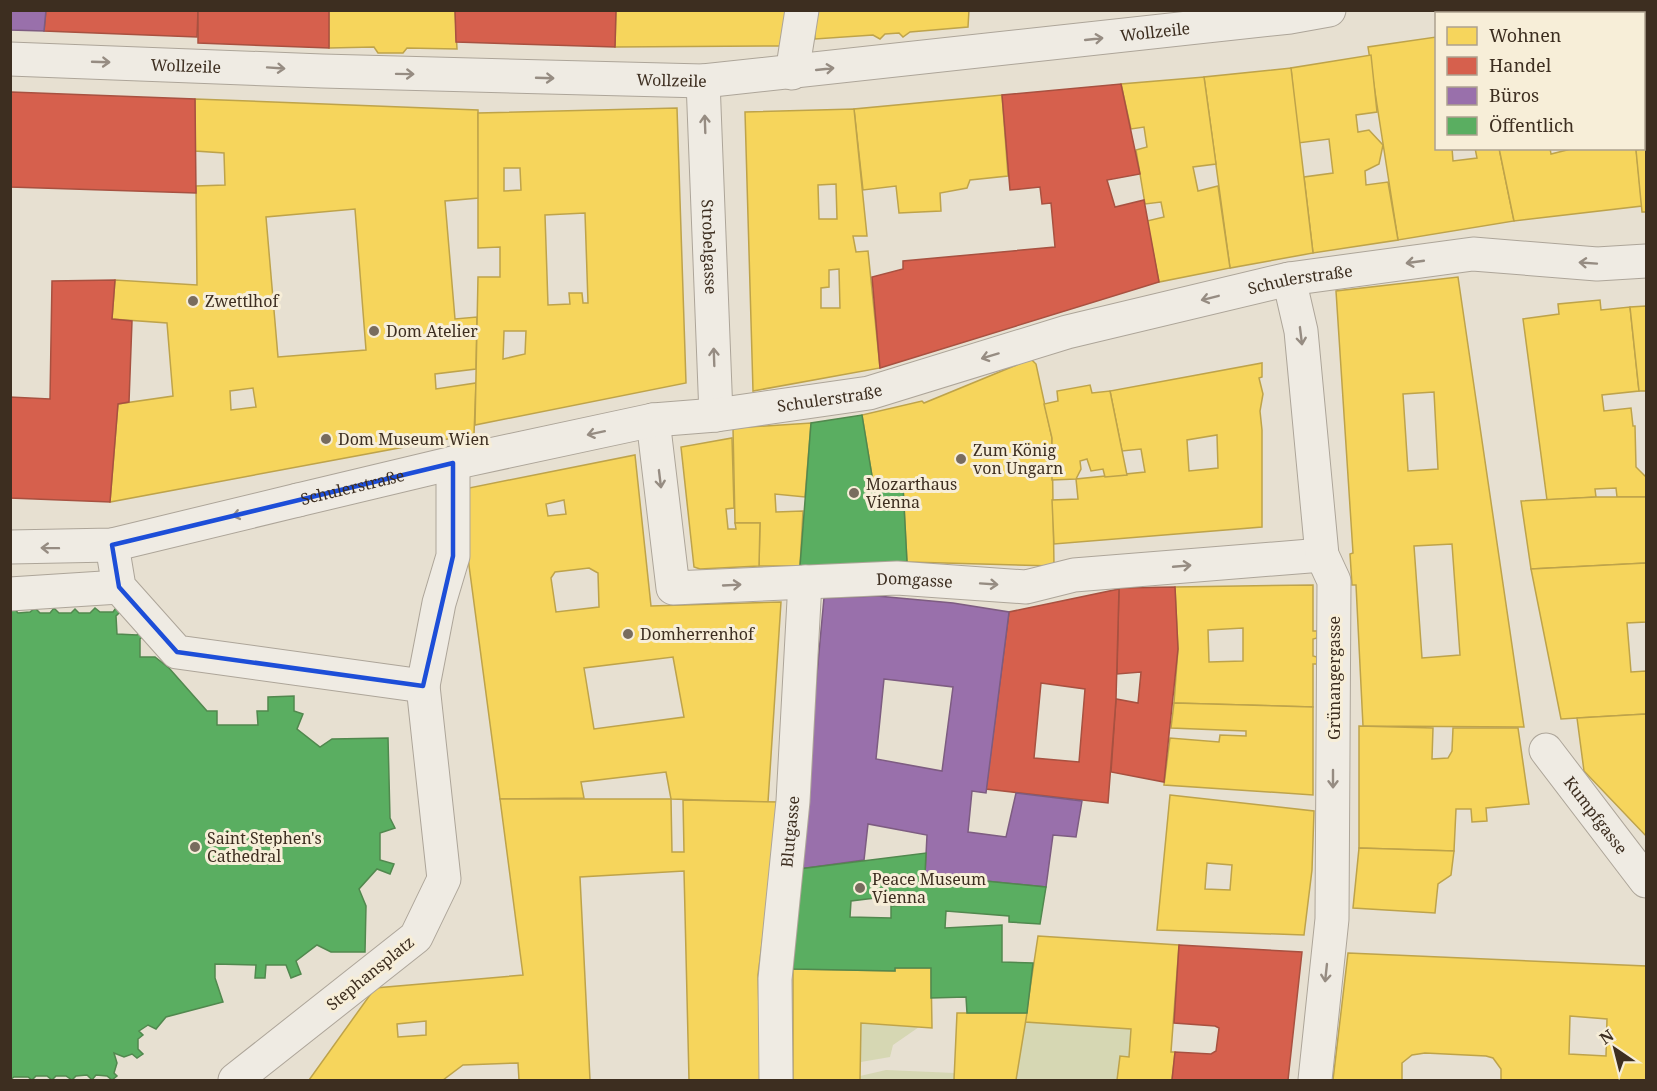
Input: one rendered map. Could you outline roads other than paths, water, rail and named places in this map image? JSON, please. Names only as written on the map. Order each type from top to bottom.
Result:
[{"type":"street","points":[[792,73],[802,10]]},
{"type":"street","name":"Wollzeile","points":[[10,58],[346,72],[703,81],[1279,19],[1329,10]]},
{"type":"street","name":"Strobelgasse","points":[[703,81],[716,415]]},
{"type":"street","name":"Schulerstraße","points":[[10,547],[112,545],[453,463],[653,420],[716,415],[869,393],[1067,332],[1289,279],[1473,254],[1597,264],[1647,261]]},
{"type":"street","name":"Grünangergasse","points":[[1289,279],[1301,331],[1322,555],[1334,581],[1332,919],[1315,1080]]},
{"type":"street","name":"Domgasse","points":[[653,420],[673,588],[897,578],[1026,587],[1074,574],[1322,555]]},
{"type":"street","name":"Stephansplatz","points":[[235,1080],[416,937],[444,879],[423,686],[439,603],[453,556],[453,463]]},
{"type":"street","points":[[112,545],[119,587],[177,652],[423,686]]},
{"type":"street","name":"Blutgasse","points":[[776,1080],[775,979],[793,801],[805,582]]},
{"type":"street","points":[[10,594],[119,587]]},
{"type":"street","name":"Kumpfgasse","points":[[1545,750],[1647,881]]},
{"type":"place","name":"Zwettlhof","points":[[193,301]]},
{"type":"place","name":"Dom Atelier","points":[[374,331]]},
{"type":"place","name":"Dom Museum Wien","points":[[326,439]]},
{"type":"place","name":"Zum König von Ungarn","points":[[961,459]]},
{"type":"place","name":"Mozarthaus Vienna","points":[[854,493]]},
{"type":"place","name":"Domherrenhof","points":[[628,634]]},
{"type":"place","name":"Saint Stephen's Cathedral","points":[[195,847]]},
{"type":"place","name":"Peace Museum Vienna","points":[[860,888]]}]
